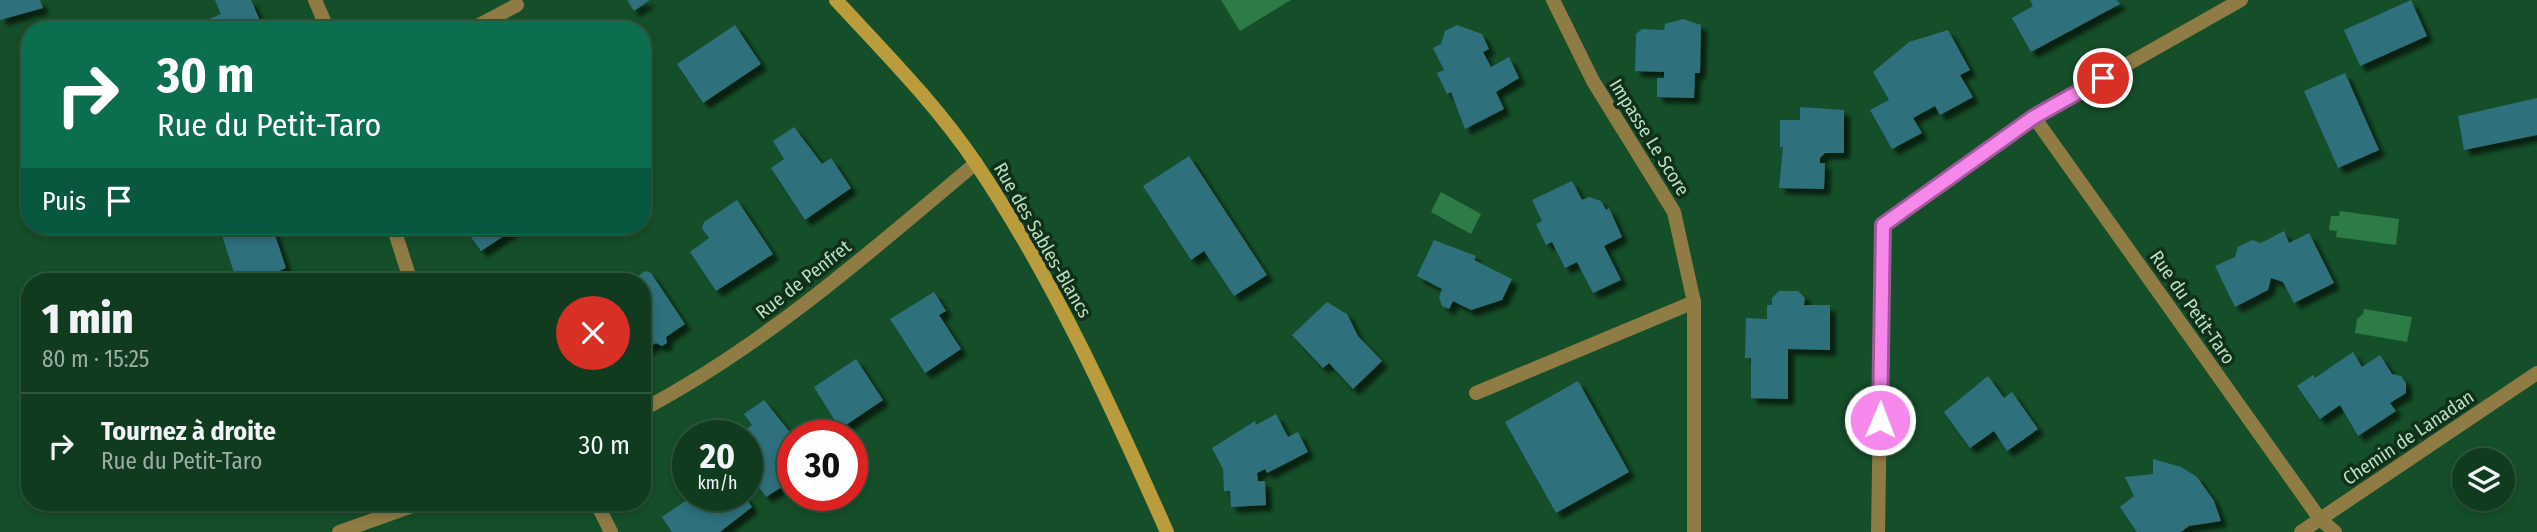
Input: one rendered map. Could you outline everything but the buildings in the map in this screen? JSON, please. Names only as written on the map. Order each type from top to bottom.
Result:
[{"type":"street","points":[[315,0],[324,21]]},
{"type":"street","name":"Rue des Sables-Blancs","points":[[836,0],[909,79],[976,163],[1041,267],[1117,419],[1167,532]]},
{"type":"street","name":"Impasse Le Score","points":[[1553,0],[1592,81],[1674,212],[1694,302],[1693,532]]},
{"type":"street","points":[[1878,532],[1883,225],[2034,117],[2241,0]]},
{"type":"street","points":[[487,21],[517,5]]},
{"type":"street","name":"Rue du Petit-Taro","points":[[2034,117],[2320,519],[2335,532]]},
{"type":"street","name":"Rue de Penfret","points":[[651,405],[682,389],[797,312],[976,163]]},
{"type":"street","points":[[396,235],[408,273]]},
{"type":"street","points":[[1476,393],[1694,302]]},
{"type":"street","name":"Chemin de Lanadan","points":[[2301,532],[2537,373]]},
{"type":"street","points":[[339,532],[399,511]]},
{"type":"street","points":[[600,511],[611,532]]},
{"type":"shaded area","points":[[1221,0],[1291,0],[1240,31]]},
{"type":"shaded area","points":[[1441,192],[1481,214],[1471,234],[1431,212]]},
{"type":"shaded area","points":[[2340,211],[2399,219],[2396,245],[2336,237],[2337,231],[2329,230],[2331,216],[2339,216]]},
{"type":"shaded area","points":[[2364,309],[2412,317],[2407,342],[2355,333],[2357,319]]},
{"type":"route","points":[[1880,420],[1883,225],[2034,117],[2103,78]]}]
